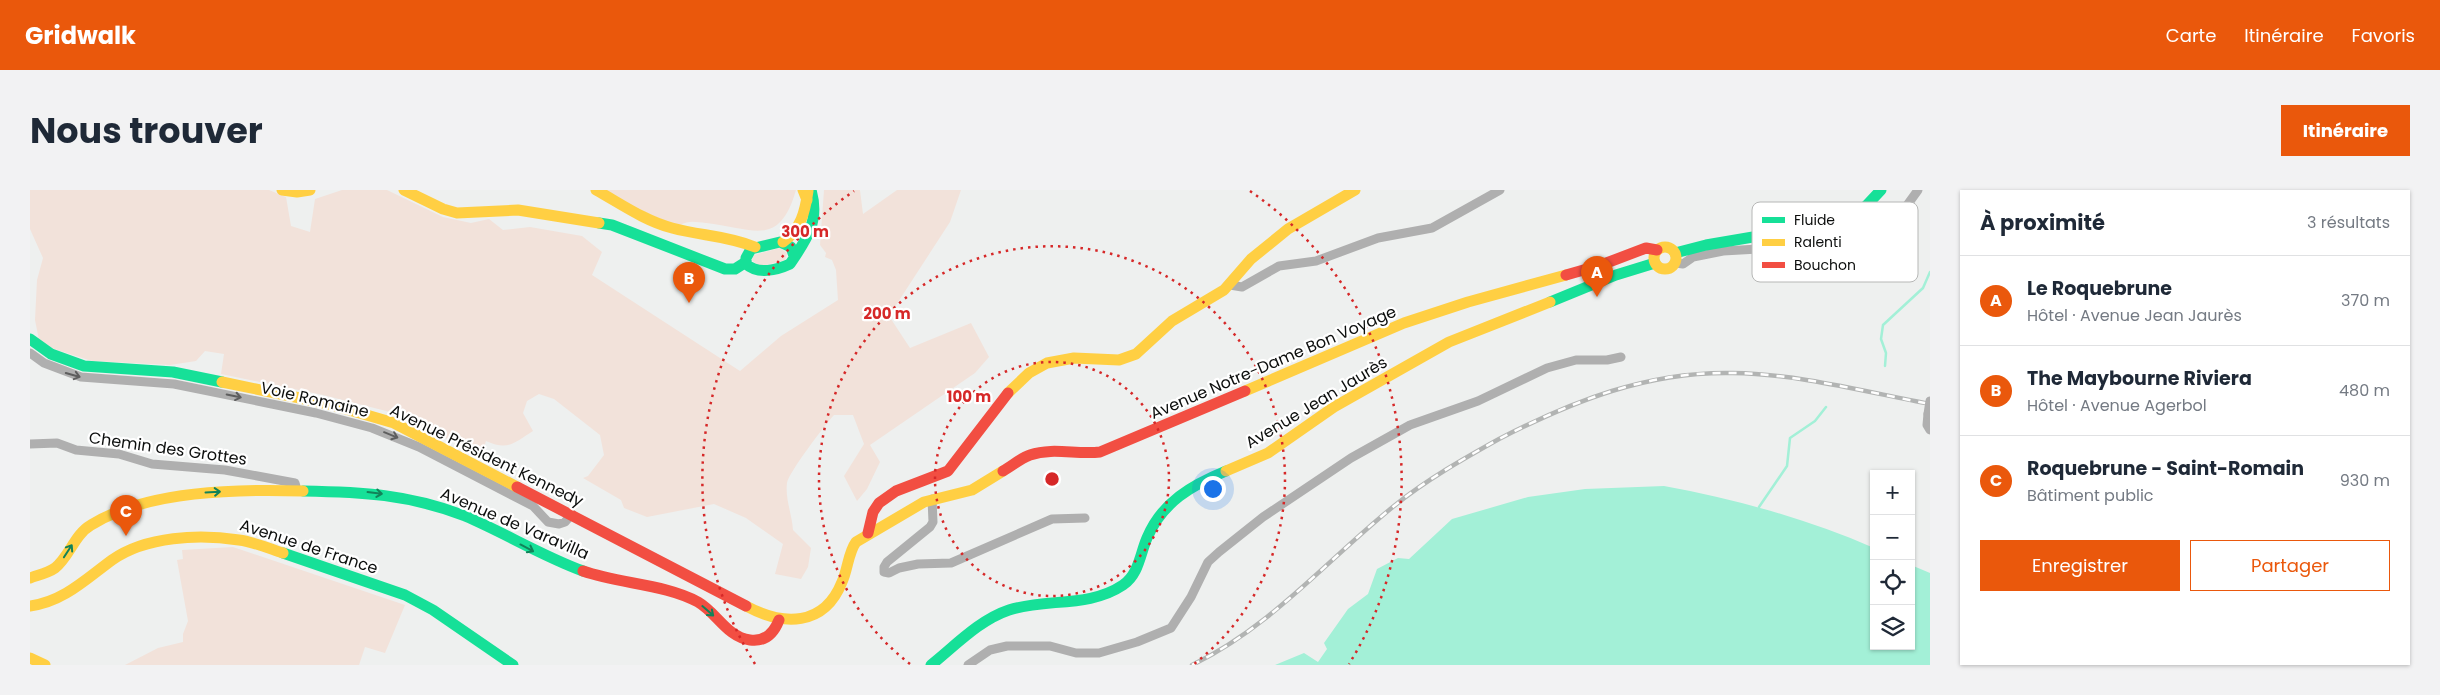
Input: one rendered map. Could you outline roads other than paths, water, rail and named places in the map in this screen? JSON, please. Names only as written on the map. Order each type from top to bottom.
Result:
[{"type":"main road","points":[[282,190],[298,192],[310,190]]},
{"type":"main road","points":[[404,190],[436,206],[457,213],[518,210],[612,225],[707,263],[714,269],[729,274],[737,275],[749,263],[755,247]]},
{"type":"main road","points":[[596,190],[652,222],[674,229],[732,238],[755,247],[783,242],[793,235],[799,227],[807,192]]},
{"type":"main road","points":[[720,237],[739,247],[749,263],[760,272],[784,267],[792,262],[794,256],[812,231],[819,190]]},
{"type":"main road","points":[[873,532],[879,503],[890,494],[936,479],[948,471],[1012,388],[1046,363],[1075,357],[1108,361],[1134,355],[1170,322],[1212,298],[1230,285],[1250,260],[1302,216],[1355,190]]},
{"type":"main road","points":[[1870,202],[1881,190]]},
{"type":"main road","points":[[807,192],[816,216]]},
{"type":"main road","points":[[1676,258],[1667,246],[1657,250],[1654,256],[1655,264],[1666,269],[1676,258],[1701,246],[1752,237]]},
{"type":"main road","points":[[783,242],[791,247],[794,256]]},
{"type":"main road","name":"Avenue Notre-Dame Bon Voyage","points":[[850,554],[873,532],[909,511],[932,499],[972,490],[1039,452],[1057,451],[1086,454],[1108,449],[1404,323],[1468,302],[1594,268],[1646,248],[1657,250]]},
{"type":"main road","name":"Avenue Jean Jaurès","points":[[931,665],[970,635],[1007,611],[1094,597],[1121,586],[1134,574],[1153,526],[1185,491],[1195,484],[1268,453],[1334,407],[1442,346],[1616,274],[1655,264]]},
{"type":"main road","name":"Avenue Président Kennedy","points":[[30,338],[51,354],[84,366],[173,372],[328,404],[394,424],[572,514],[758,613],[779,620],[798,620],[823,608],[835,597],[843,581],[850,554]]},
{"type":"main road","name":"Avenue de Varavilla","points":[[30,578],[56,568],[85,528],[112,515],[197,493],[297,490],[374,492],[441,507],[492,529],[534,552],[556,561],[617,582],[664,592],[698,603],[738,637],[761,639],[770,635],[779,620]]},
{"type":"main road","name":"Avenue de France","points":[[30,606],[56,599],[122,554],[139,546],[232,538],[252,542],[405,595],[433,610],[512,665]]},
{"type":"main road","points":[[30,658],[46,665]]},
{"type":"street","points":[[1230,285],[1242,287],[1279,266],[1316,261],[1378,238],[1432,228],[1500,190]]},
{"type":"street","points":[[1909,202],[1918,190]]},
{"type":"street","points":[[1676,258],[1684,264],[1693,256],[1724,251],[1752,249]]},
{"type":"street","name":"Voie Romaine","points":[[30,353],[52,366],[81,377],[174,384],[316,413],[372,428],[419,447],[526,502],[533,506],[548,522],[559,524],[565,522],[572,514]]},
{"type":"street","points":[[968,665],[990,650],[1007,646],[1050,646],[1076,653],[1099,653],[1137,642],[1171,628],[1191,597],[1208,562],[1263,516],[1322,475],[1410,425],[1478,400],[1547,368],[1576,360],[1607,360],[1620,357]]},
{"type":"street","points":[[1930,401],[1927,425],[1930,430]]},
{"type":"street","name":"Chemin des Grottes","points":[[30,444],[57,443],[76,450],[119,454],[152,464],[224,470],[294,483],[297,490]]},
{"type":"street","points":[[932,499],[933,522],[930,527],[887,562],[884,572],[888,573],[918,564],[951,564],[1052,519],[1085,518]]},
{"type":"waterway","points":[[1885,366],[1886,353],[1881,339],[1883,325],[1923,288],[1930,272]]},
{"type":"waterway","points":[[1759,507],[1787,466],[1790,438],[1815,421],[1826,407]]},
{"type":"railway","points":[[1192,665],[1247,632],[1273,612],[1369,527],[1419,487],[1499,439],[1555,412],[1583,401],[1641,383],[1671,377],[1733,373],[1807,380],[1930,404]]},
{"type":"place","name":"Le Roquebrune","points":[[1597,297]]},
{"type":"place","name":"The Maybourne Riviera","points":[[689,303]]},
{"type":"place","name":"Roquebrune - Saint-Romain","points":[[126,536]]}]
